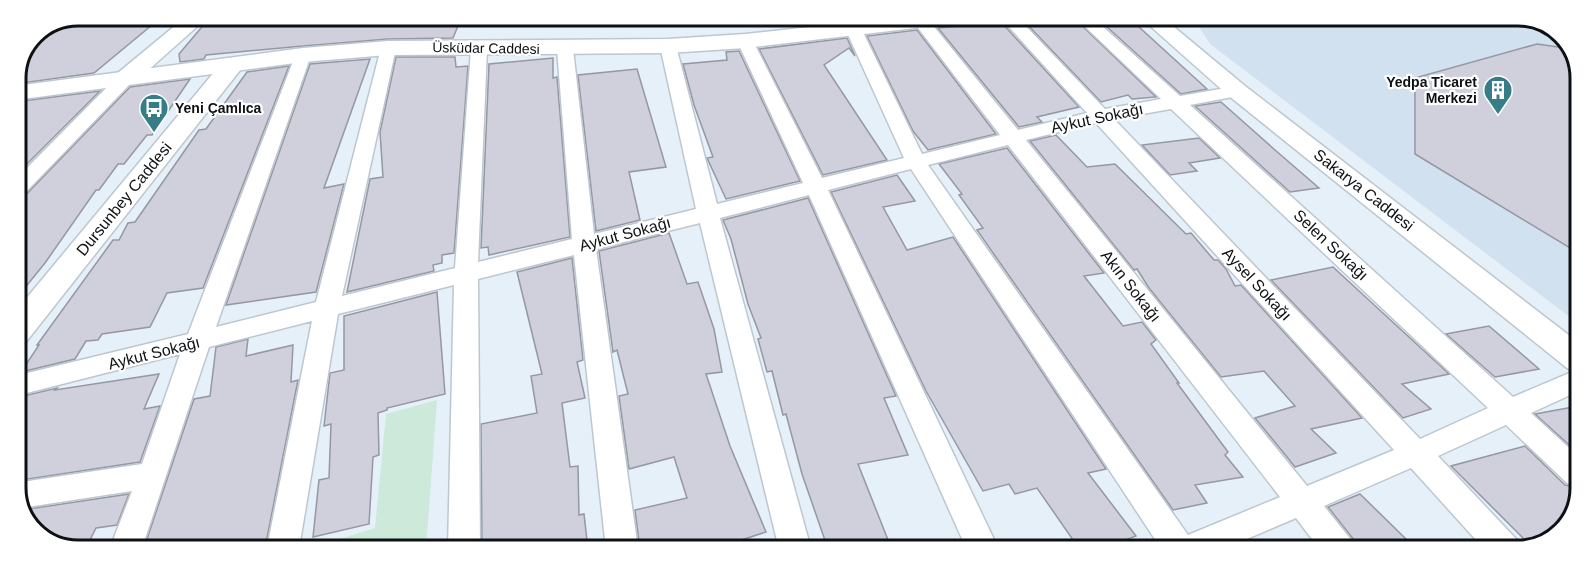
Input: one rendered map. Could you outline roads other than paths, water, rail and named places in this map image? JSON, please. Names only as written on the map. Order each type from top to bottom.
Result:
[{"type":"main road","name":"Üsküdar Caddesi","points":[[26,91],[127,76],[303,55],[388,48],[565,49],[668,46],[745,41],[882,25]]},
{"type":"street","points":[[26,181],[127,76],[188,25]]},
{"type":"street","name":"Akın Sokağı","points":[[924,25],[1332,540]]},
{"type":"street","name":"Aysel Sokağı","points":[[1015,25],[1098,116],[1498,540]]},
{"type":"street","name":"Selen Sokağı","points":[[1092,25],[1570,467]]},
{"type":"street","name":"Sakarya Caddesi","points":[[1160,25],[1238,91],[1570,353]]},
{"type":"street","points":[[853,28],[916,162],[1172,540]]},
{"type":"street","points":[[745,41],[815,186],[978,540]]},
{"type":"street","points":[[668,46],[708,212],[793,540]]},
{"type":"street","points":[[284,540],[327,308],[388,48]]},
{"type":"street","points":[[464,540],[466,274],[479,49]]},
{"type":"street","points":[[565,49],[584,245],[621,540]]},
{"type":"street","points":[[129,540],[197,343],[303,55]]},
{"type":"street","name":"Dursunbey Caddesi","points":[[26,320],[233,64]]},
{"type":"street","name":"Aykut Sokağı","points":[[26,383],[197,343],[708,212],[1098,116],[1238,91]]},
{"type":"street","points":[[1212,540],[1417,453],[1570,382]]},
{"type":"street","points":[[26,494],[153,475]]},
{"type":"place","name":"Yedpa Ticaret Merkezi","points":[[1498,116]]},
{"type":"place","name":"Yeni Çamlıca","points":[[154,134]]}]
